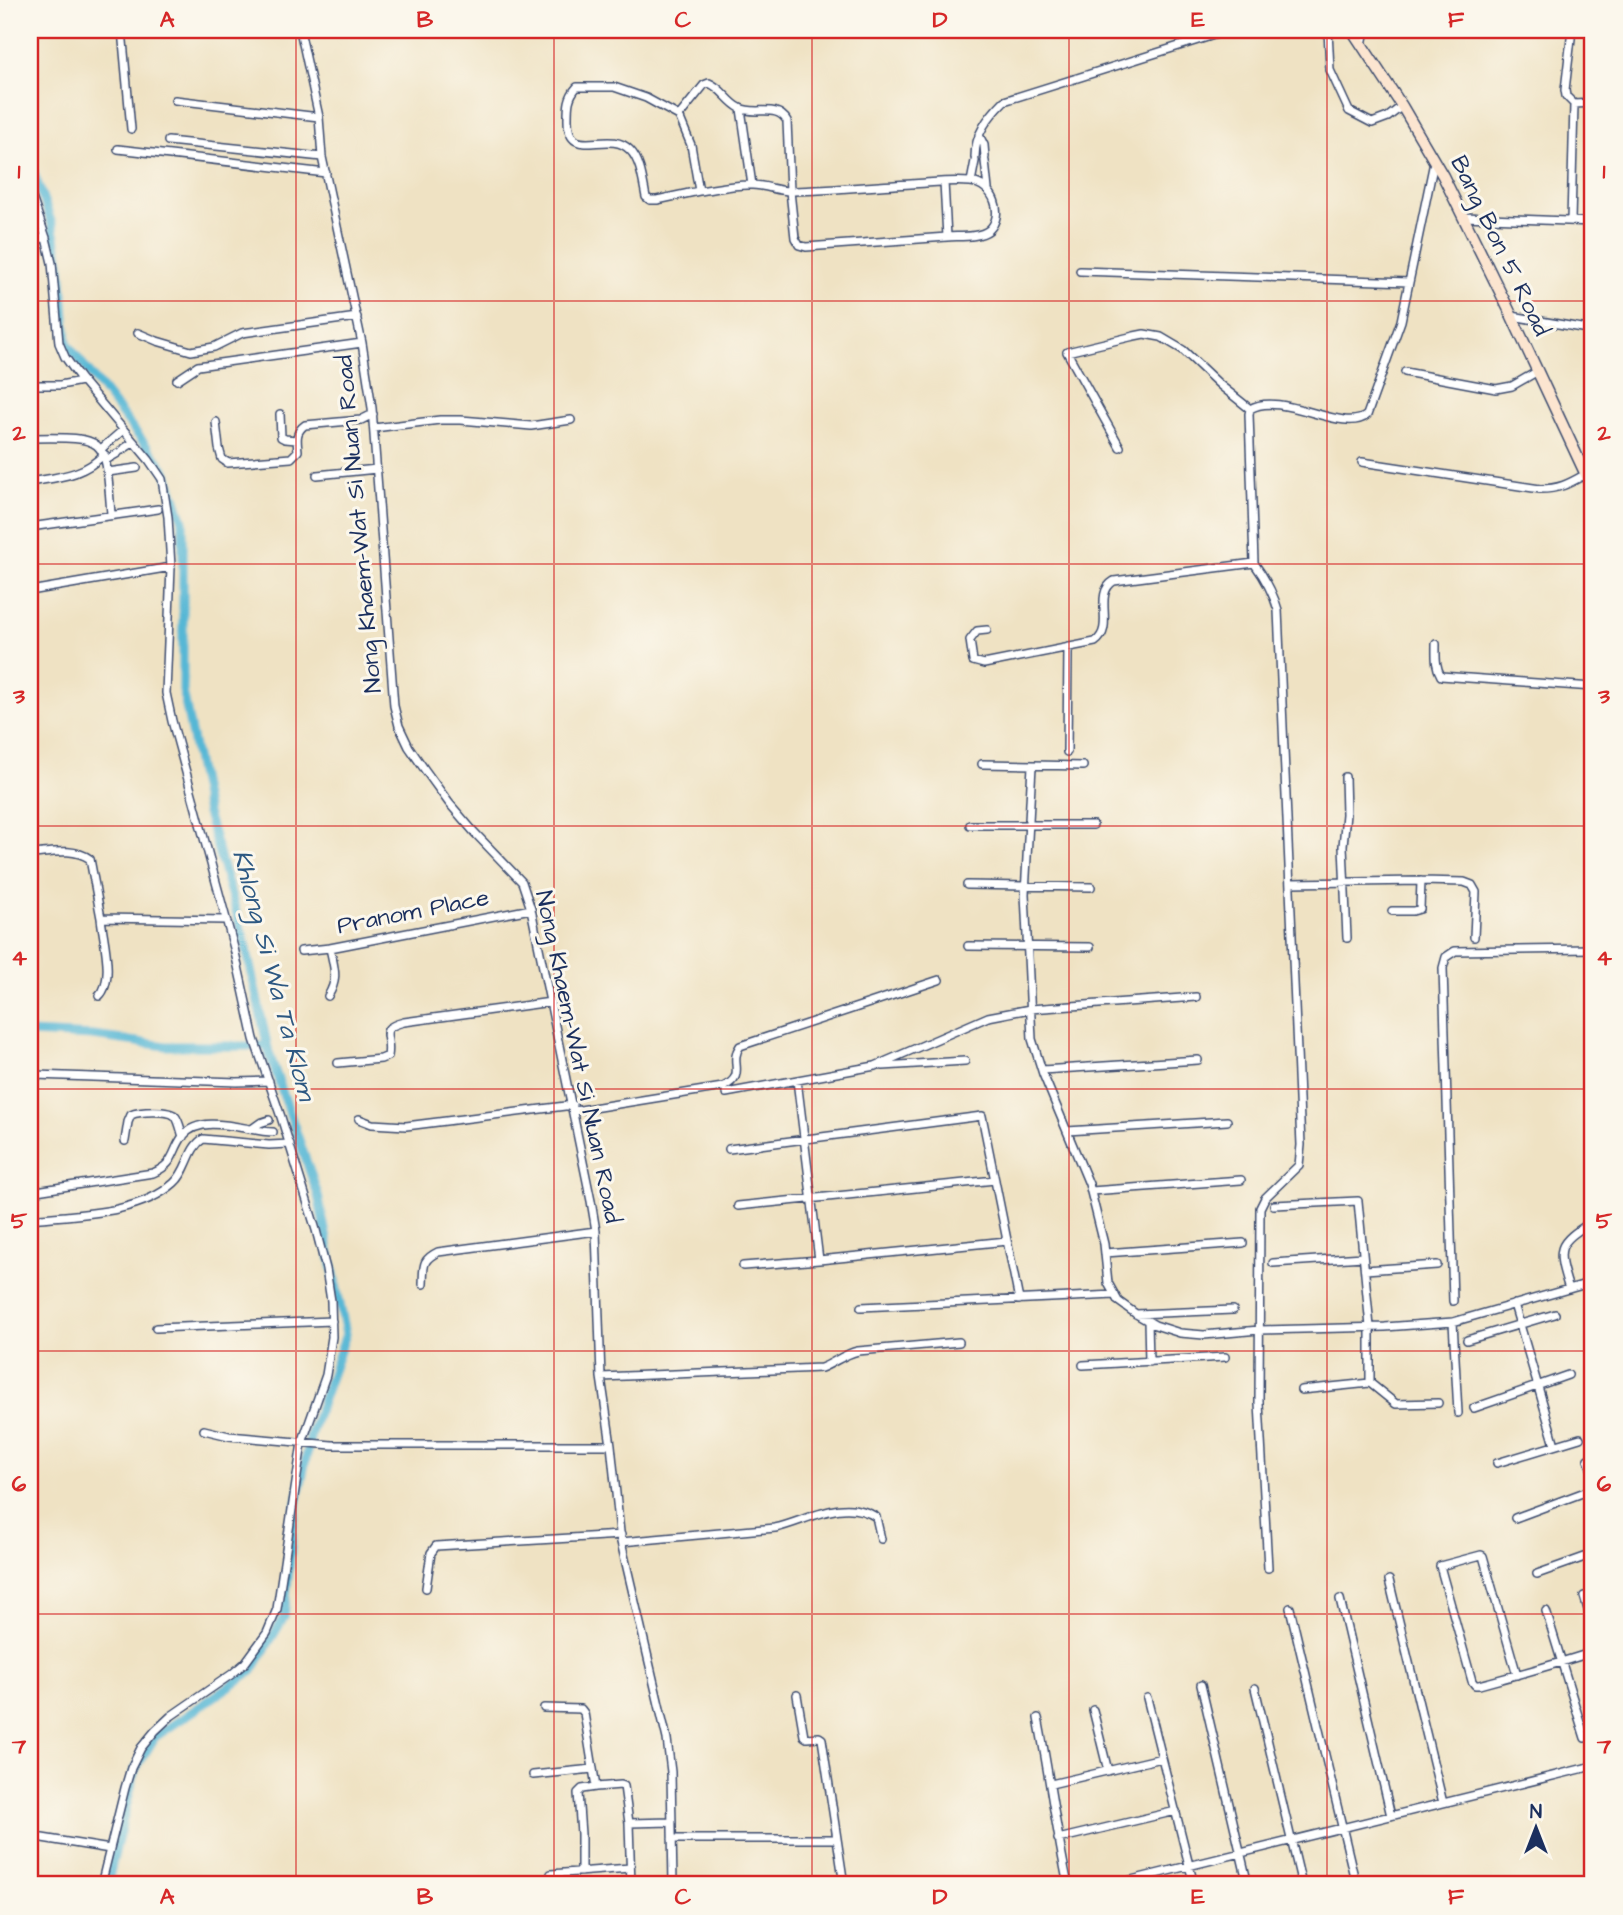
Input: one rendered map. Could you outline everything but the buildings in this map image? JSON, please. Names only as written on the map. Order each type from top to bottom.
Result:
[{"type":"main road","name":"Bang Bon 5 Road","points":[[1352,30],[1402,106],[1446,181],[1593,490]]},
{"type":"street","points":[[122,30],[131,129]]},
{"type":"street","name":"Nong Khaem-Wat Si Nuan Road","points":[[300,30],[318,117],[322,157],[362,343],[373,414],[394,706],[399,726],[409,747],[449,803],[522,881],[531,909],[573,1108],[596,1231],[601,1377],[621,1538],[667,1739],[671,1772],[673,1885]]},
{"type":"street","points":[[971,182],[975,144],[988,117],[1004,101],[1230,30]]},
{"type":"street","points":[[1328,30],[1330,70],[1349,111],[1372,123],[1388,117],[1402,106]]},
{"type":"street","points":[[1362,45],[1365,30]]},
{"type":"street","points":[[1570,221],[1574,104],[1566,96],[1565,90],[1572,30]]},
{"type":"street","points":[[680,116],[704,85],[716,85],[741,109],[752,184]]},
{"type":"street","points":[[699,191],[691,145],[680,116],[646,98],[614,88],[587,86],[577,88],[570,94],[568,130],[571,138],[577,143],[613,142],[631,150],[638,165],[646,197],[650,200],[752,184],[790,191],[971,182],[988,189],[994,197],[994,221],[990,229],[981,234],[806,247],[799,245],[795,238],[790,191],[787,121],[778,112],[741,109]]},
{"type":"street","points":[[174,100],[318,117]]},
{"type":"street","points":[[1574,104],[1593,103]]},
{"type":"street","points":[[979,135],[984,145],[988,189]]},
{"type":"street","points":[[168,141],[322,157]]},
{"type":"street","points":[[118,149],[326,173]]},
{"type":"street","points":[[1250,409],[1264,404],[1304,410],[1347,421],[1362,419],[1367,415],[1401,321],[1434,160]]},
{"type":"street","points":[[944,182],[947,237]]},
{"type":"street","points":[[30,192],[46,238],[59,343],[65,357],[162,478],[169,517],[171,568],[166,692],[234,948],[247,1013],[269,1081],[278,1131],[290,1144],[316,1230],[326,1269],[332,1321],[326,1375],[302,1443],[277,1609],[267,1633],[252,1655],[238,1669],[171,1716],[141,1748],[128,1777],[101,1885]]},
{"type":"street","points":[[1464,217],[1593,222]]},
{"type":"street","points":[[30,239],[46,238]]},
{"type":"street","points":[[1080,271],[1409,282]]},
{"type":"street","points":[[1512,316],[1593,330]]},
{"type":"street","points":[[138,333],[191,351],[214,347],[242,333],[357,317]]},
{"type":"street","points":[[1120,447],[1067,352],[1134,335],[1161,337],[1183,350],[1250,409]]},
{"type":"street","points":[[177,380],[198,366],[362,343]]},
{"type":"street","points":[[1405,372],[1496,389],[1512,386],[1538,371]]},
{"type":"street","points":[[30,385],[60,385],[82,381]]},
{"type":"street","points":[[1250,409],[1254,559],[1268,583],[1278,610],[1301,1155],[1299,1165],[1265,1198],[1260,1208],[1259,1403],[1268,1568]]},
{"type":"street","points":[[280,414],[281,437],[297,440]]},
{"type":"street","points":[[216,422],[219,453],[228,463],[291,458],[298,451],[299,429],[304,425],[362,420],[373,414]]},
{"type":"street","points":[[374,428],[440,420],[531,426],[571,420]]},
{"type":"street","points":[[30,471],[30,482],[86,470],[95,465],[123,430]]},
{"type":"street","points":[[30,438],[78,437],[96,444],[104,455],[108,472],[111,514]]},
{"type":"street","points":[[104,455],[120,451],[134,442]]},
{"type":"street","points":[[1362,462],[1540,489],[1564,486],[1586,474]]},
{"type":"street","points":[[108,472],[137,468]]},
{"type":"street","points":[[317,475],[377,469]]},
{"type":"street","points":[[30,527],[158,509]]},
{"type":"street","points":[[987,629],[977,631],[970,640],[973,661],[977,663],[984,664],[1095,642],[1101,638],[1104,631],[1104,591],[1107,585],[1114,581],[1254,559]]},
{"type":"street","points":[[30,592],[171,568]]},
{"type":"street","points":[[1436,644],[1437,670],[1441,677],[1593,687]]},
{"type":"street","points":[[1066,752],[1068,647]]},
{"type":"street","points":[[982,764],[1083,766]]},
{"type":"street","points":[[1032,766],[1026,886],[1031,1038],[1091,1191],[1105,1253],[1108,1283],[1118,1301],[1155,1325],[1180,1333],[1204,1335],[1259,1330],[1453,1322],[1593,1282]]},
{"type":"street","points":[[1345,777],[1343,846],[1347,938]]},
{"type":"street","points":[[970,825],[1093,825]]},
{"type":"street","points":[[30,854],[71,852],[81,853],[90,859],[108,978],[99,996]]},
{"type":"street","points":[[1392,911],[1420,909],[1421,881]]},
{"type":"street","points":[[1290,883],[1464,882],[1472,885],[1476,892],[1473,951]]},
{"type":"street","points":[[967,885],[1091,887]]},
{"type":"street","name":"Pranom Place","points":[[301,951],[330,948],[531,909]]},
{"type":"street","points":[[101,918],[225,919]]},
{"type":"street","points":[[968,946],[1090,947]]},
{"type":"street","points":[[328,996],[336,975],[330,948]]},
{"type":"street","points":[[1453,1301],[1443,968],[1446,957],[1455,951],[1593,949]]},
{"type":"street","points":[[359,1119],[372,1124],[406,1126],[573,1108],[723,1087],[732,1083],[737,1076],[736,1050],[747,1042],[939,980]]},
{"type":"street","points":[[875,1066],[988,1017],[1030,1009],[1196,998]]},
{"type":"street","points":[[338,1063],[388,1056],[387,1028],[390,1026],[551,1002]]},
{"type":"street","points":[[1042,1070],[1198,1060]]},
{"type":"street","points":[[726,1093],[875,1066],[965,1061]]},
{"type":"street","points":[[35,1076],[269,1081]]},
{"type":"street","points":[[797,1080],[819,1260]]},
{"type":"street","points":[[125,1141],[131,1115],[141,1112],[172,1113],[177,1117],[183,1137]]},
{"type":"street","points":[[729,1149],[982,1116],[1019,1300]]},
{"type":"street","points":[[253,1128],[275,1118]]},
{"type":"street","points":[[1067,1131],[1227,1121]]},
{"type":"street","points":[[30,1192],[153,1173],[170,1162],[183,1137],[199,1126],[218,1124],[253,1128],[262,1132],[278,1131]]},
{"type":"street","points":[[30,1219],[115,1209],[141,1202],[165,1191],[180,1178],[193,1148],[203,1139],[269,1145],[290,1144]]},
{"type":"street","points":[[738,1206],[995,1180]]},
{"type":"street","points":[[1091,1191],[1241,1180]]},
{"type":"street","points":[[1274,1205],[1358,1201],[1370,1327],[1370,1383]]},
{"type":"street","points":[[1569,1289],[1560,1259],[1563,1245],[1568,1237],[1593,1221]]},
{"type":"street","points":[[424,1284],[424,1264],[428,1257],[438,1252],[596,1231]]},
{"type":"street","points":[[743,1266],[1007,1241]]},
{"type":"street","points":[[1105,1253],[1244,1243]]},
{"type":"street","points":[[1273,1263],[1363,1257]]},
{"type":"street","points":[[1365,1270],[1437,1265]]},
{"type":"street","points":[[861,1307],[1115,1295]]},
{"type":"street","points":[[1514,1304],[1555,1446]]},
{"type":"street","points":[[1136,1314],[1233,1310]]},
{"type":"street","points":[[1467,1340],[1555,1314]]},
{"type":"street","points":[[156,1328],[332,1321]]},
{"type":"street","points":[[1148,1321],[1149,1362]]},
{"type":"street","points":[[1453,1322],[1458,1413]]},
{"type":"street","points":[[601,1377],[821,1368],[848,1353],[858,1351],[959,1342]]},
{"type":"street","points":[[1083,1365],[1225,1357]]},
{"type":"street","points":[[1474,1408],[1568,1375]]},
{"type":"street","points":[[1301,1390],[1370,1383],[1396,1404],[1438,1403]]},
{"type":"street","points":[[204,1430],[220,1435],[332,1445],[611,1445]]},
{"type":"street","points":[[1497,1463],[1580,1438]]},
{"type":"street","points":[[1588,1459],[1593,1473]]},
{"type":"street","points":[[1515,1518],[1593,1489]]},
{"type":"street","points":[[426,1588],[431,1553],[436,1546],[775,1528],[830,1510],[868,1512],[876,1517],[881,1539]]},
{"type":"street","points":[[1537,1574],[1593,1554]]},
{"type":"street","points":[[1517,1675],[1483,1556],[1440,1566],[1475,1685],[1517,1675],[1593,1652]]},
{"type":"street","points":[[1389,1580],[1443,1803]]},
{"type":"street","points":[[1584,1596],[1593,1626]]},
{"type":"street","points":[[1340,1599],[1391,1816]]},
{"type":"street","points":[[1290,1608],[1356,1885]]},
{"type":"street","points":[[1546,1611],[1585,1738]]},
{"type":"street","points":[[1201,1685],[1248,1885]]},
{"type":"street","points":[[1255,1688],[1302,1885]]},
{"type":"street","points":[[797,1695],[804,1736],[822,1739],[844,1885]]},
{"type":"street","points":[[1147,1698],[1194,1885]]},
{"type":"street","points":[[544,1708],[582,1709],[596,1787]]},
{"type":"street","points":[[1093,1710],[1108,1771]]},
{"type":"street","points":[[1038,1718],[1068,1885]]},
{"type":"street","points":[[1051,1784],[1162,1758]]},
{"type":"street","points":[[1111,1885],[1593,1766]]},
{"type":"street","points":[[533,1775],[593,1769]]},
{"type":"street","points":[[582,1872],[578,1793],[582,1789],[621,1785],[624,1786],[629,1824],[631,1885]]},
{"type":"street","points":[[1058,1839],[1175,1811]]},
{"type":"street","points":[[629,1824],[672,1822]]},
{"type":"street","points":[[30,1836],[110,1849]]},
{"type":"street","points":[[672,1839],[837,1839]]},
{"type":"street","points":[[551,1874],[630,1868]]},
{"type":"waterway","name":"Khlong Si Wa Ta Klom","points":[[30,162],[52,224],[61,268],[67,344],[166,471],[183,521],[183,691],[207,813],[245,942],[269,1053],[318,1195],[346,1334],[311,1433],[293,1524],[284,1617],[252,1671],[155,1737],[135,1770],[107,1885]]},
{"type":"waterway","points":[[30,1033],[93,1036],[166,1046],[262,1046]]}]
